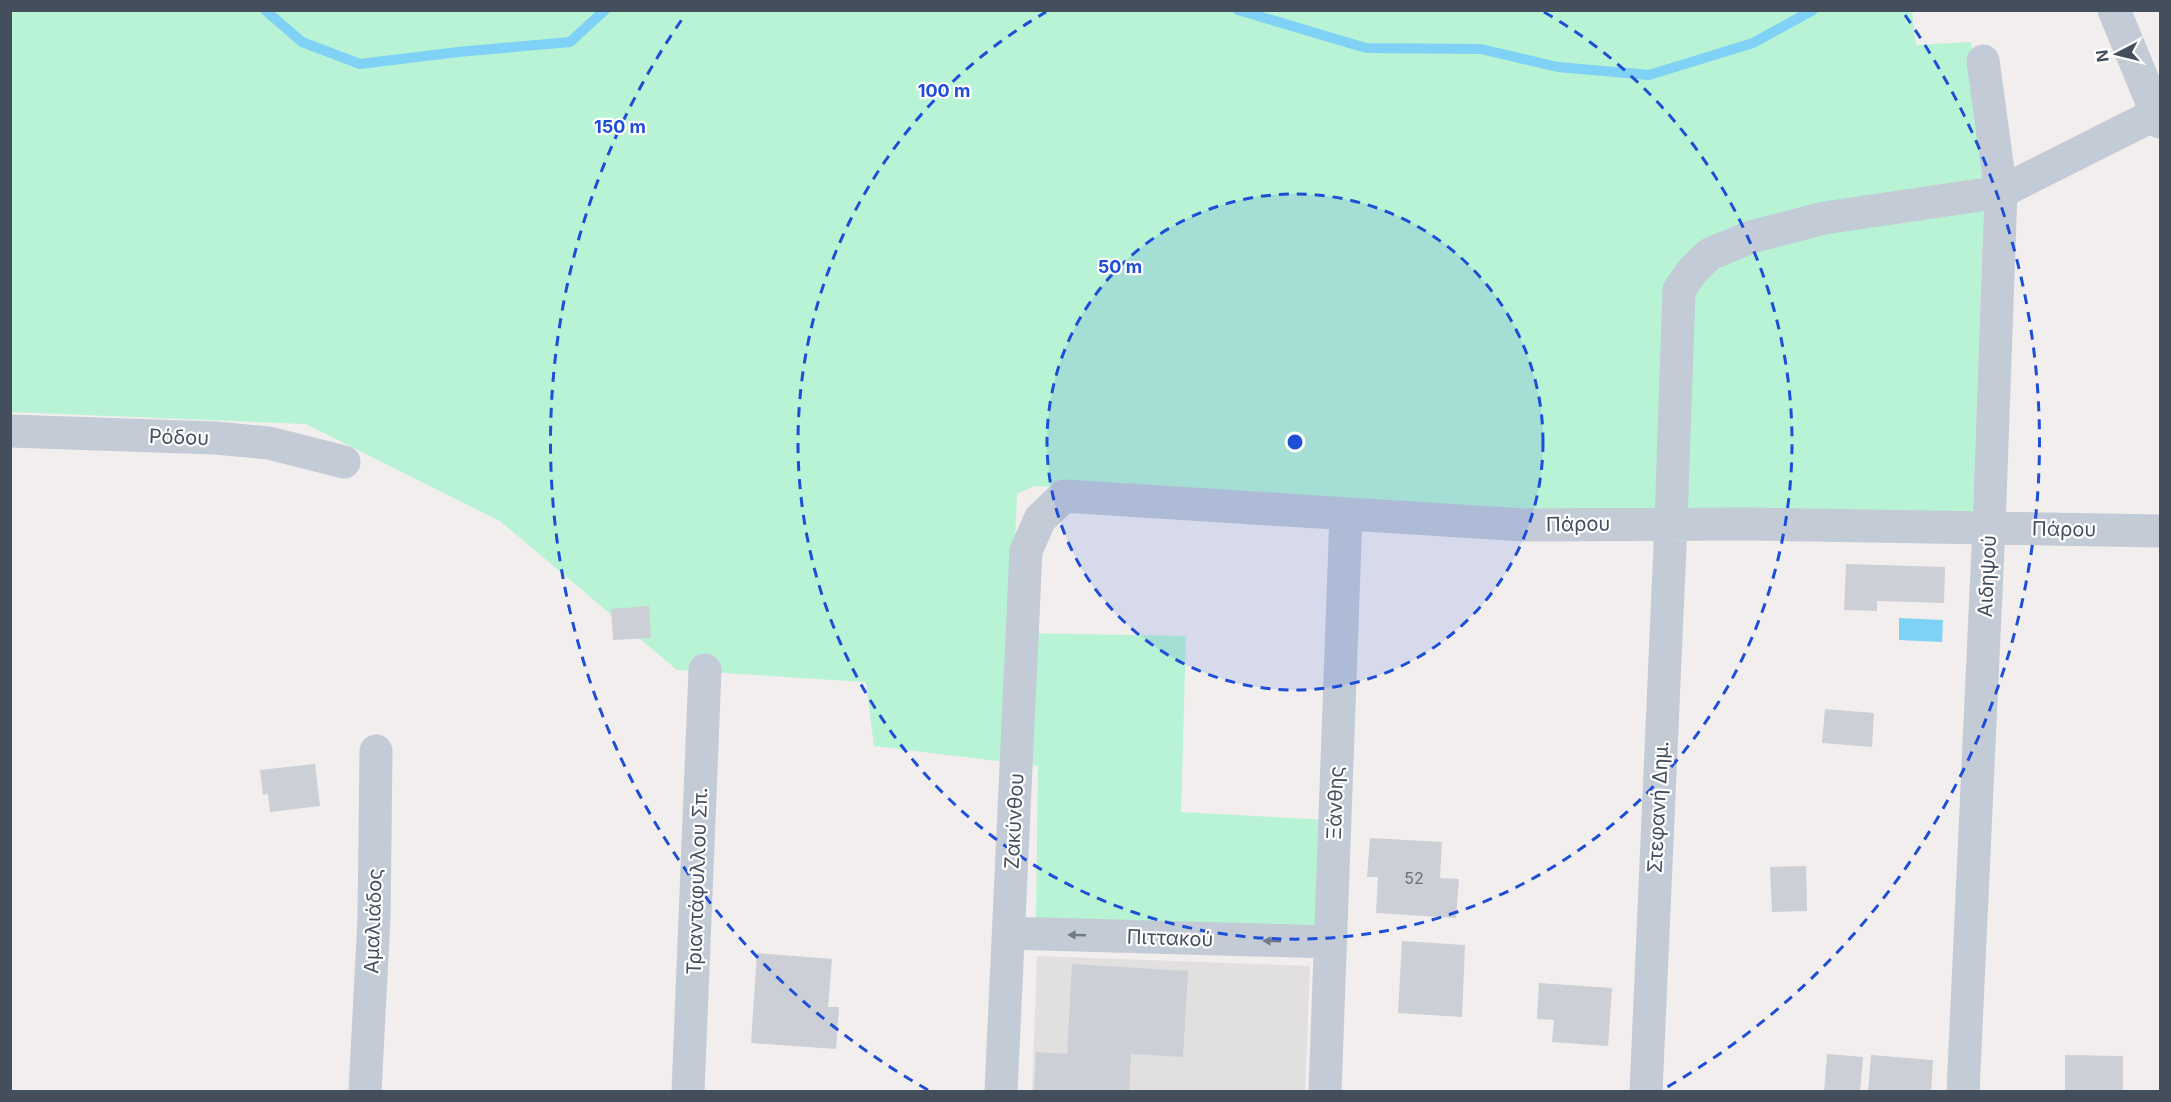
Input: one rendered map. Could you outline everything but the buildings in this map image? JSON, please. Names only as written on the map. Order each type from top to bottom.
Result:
[{"type":"street","points":[[2114,10],[2159,116]]},
{"type":"street","name":"Αιδηψού","points":[[1963,1092],[1989,527],[2001,192],[1983,61]]},
{"type":"street","name":"Στεφανή Δημ.","points":[[1646,1092],[1679,290],[1693,270],[1710,254],[1751,237],[1824,218],[2001,192],[2159,116]]},
{"type":"street","name":"Ρόδου","points":[[10,431],[215,438],[269,443],[344,462]]},
{"type":"street","name":"Πάρου","points":[[1026,551],[1040,519],[1064,496],[1524,525],[1671,523],[2160,531]]},
{"type":"street","name":"Ξάνθης","points":[[1325,1092],[1346,514]]},
{"type":"street","name":"Ζακύνθου","points":[[1001,1092],[1026,551]]},
{"type":"street","name":"Τριαντάφυλλου Σπ.","points":[[688,1092],[705,670]]},
{"type":"street","name":"Αμαλιάδος","points":[[365,1092],[374,918],[376,751]]},
{"type":"street","name":"Πιττακού","points":[[1009,933],[1330,942]]},
{"type":"shaded area","points":[[1037,956],[1310,966],[1305,1091],[1032,1092]]},
{"type":"green space","points":[[1912,10],[1916,45],[1971,42],[1985,173],[1973,512],[1571,515],[1034,486],[1017,494],[1011,633],[1186,636],[1181,812],[1329,820],[1327,930],[1036,921],[1038,766],[874,746],[866,682],[677,670],[500,521],[306,424],[11,412],[11,11]]},
{"type":"water","points":[[1899,618],[1943,620],[1942,642],[1899,640]]},
{"type":"waterway","points":[[265,10],[302,42],[360,64],[570,42],[605,10]]},
{"type":"waterway","points":[[1238,10],[1366,48],[1481,49],[1558,67],[1649,75],[1753,43],[1813,10]]}]
